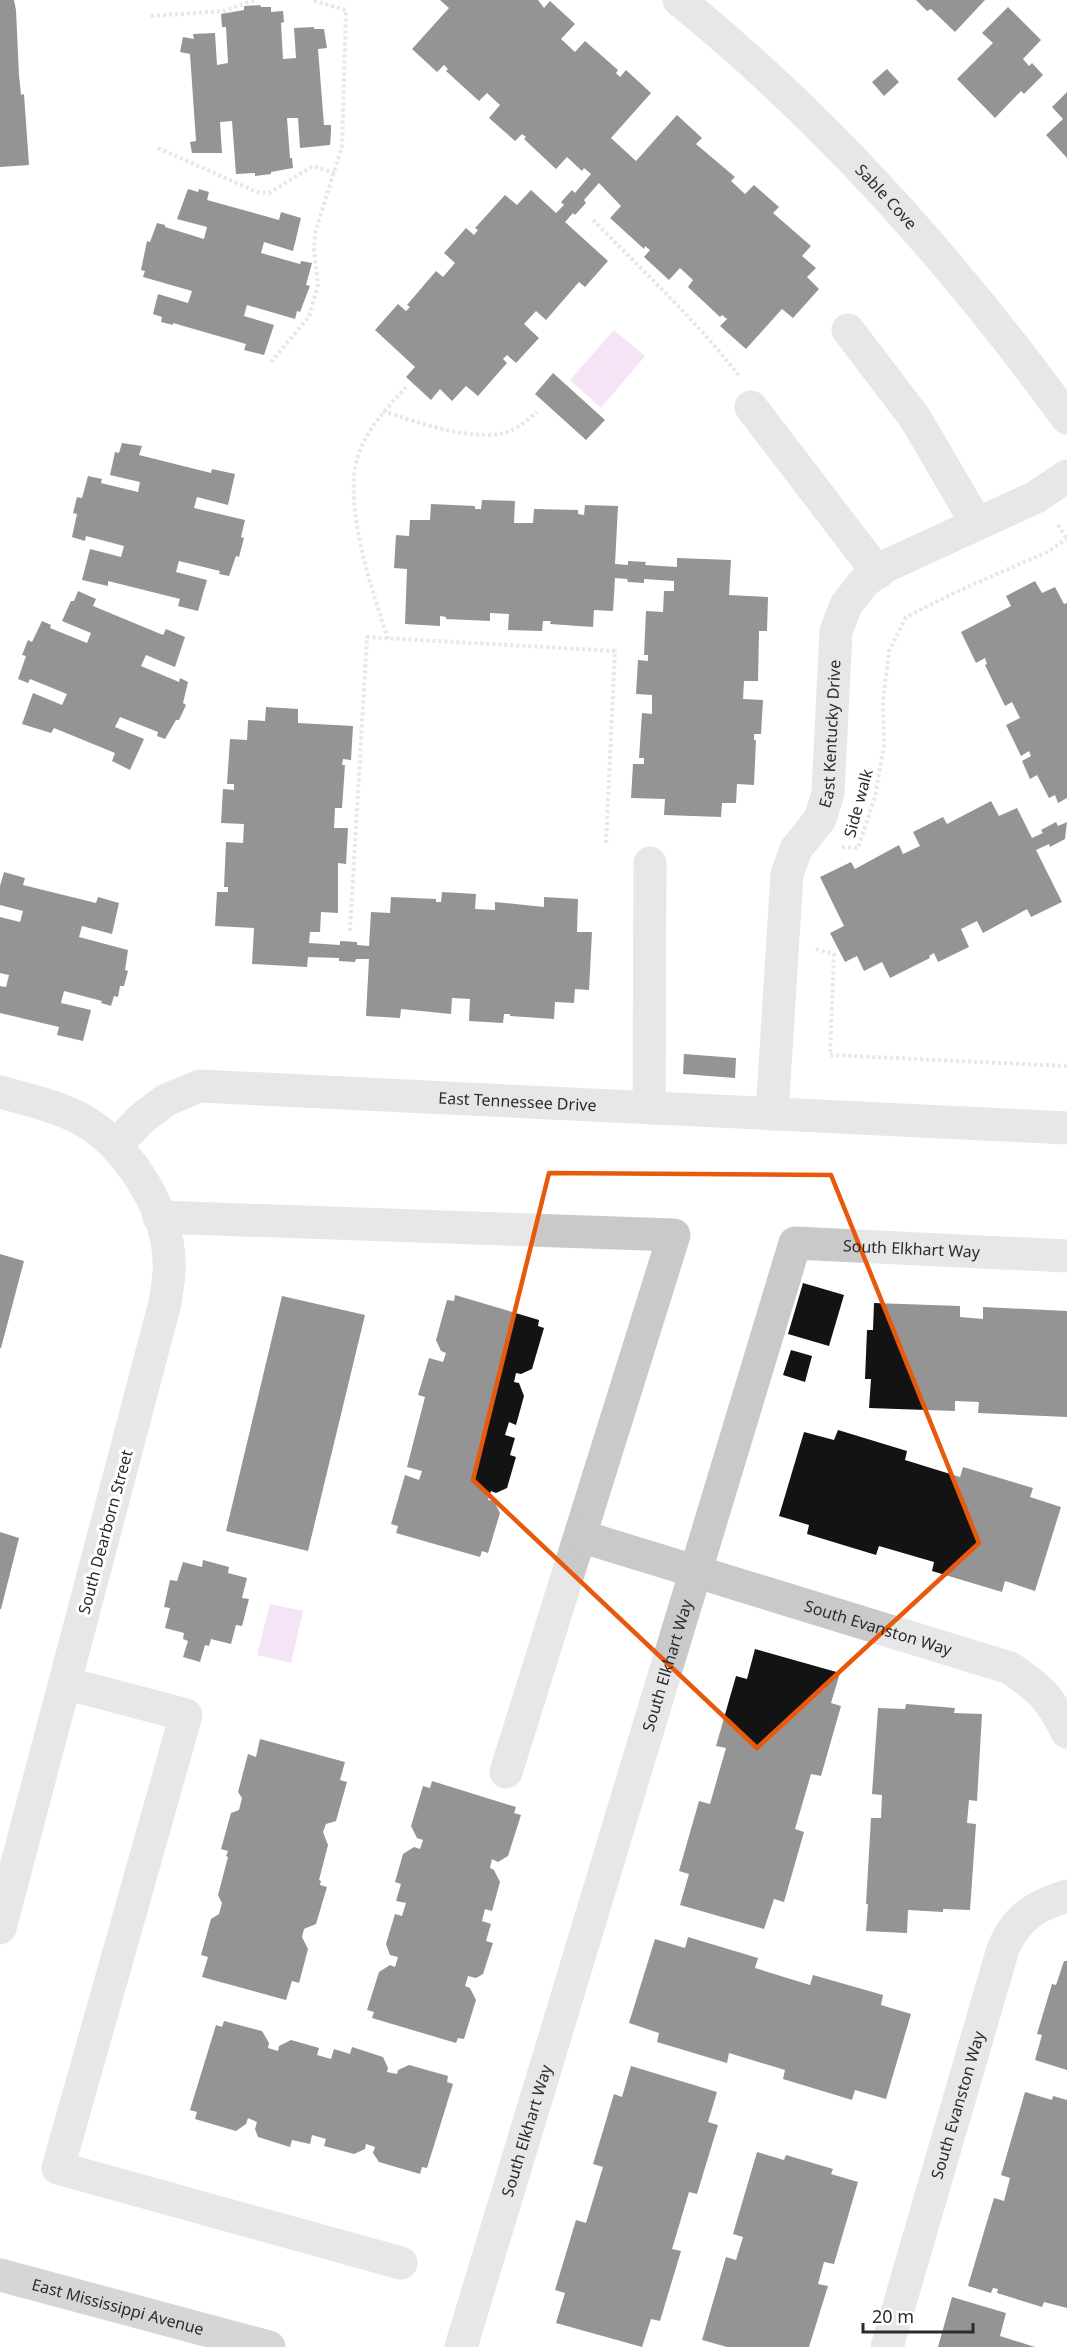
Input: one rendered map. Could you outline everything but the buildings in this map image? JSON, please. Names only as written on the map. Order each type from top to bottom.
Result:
[{"type":"main road","name":"East Mississippi Avenue","points":[[0,2274],[269,2347]]},
{"type":"street","name":"Sable Cove","points":[[679,0],[709,24],[822,128],[924,237],[1015,347],[1067,418]]},
{"type":"street","points":[[848,330],[915,418],[977,524]]},
{"type":"street","points":[[748,396],[878,573]]},
{"type":"street","name":"East Kentucky Drive","points":[[772,1114],[787,874],[796,849],[820,819],[828,794],[836,631],[846,605],[864,582],[886,567],[1036,496],[1067,476]]},
{"type":"street","points":[[649,1108],[650,863]]},
{"type":"street","name":"East Tennessee Drive","points":[[116,1145],[141,1119],[166,1100],[200,1086],[1067,1128]]},
{"type":"street","points":[[0,1092],[54,1108],[80,1119],[116,1145]]},
{"type":"street","name":"South Dearborn Street","points":[[0,1928],[165,1303],[170,1260],[159,1217],[149,1191],[116,1145]]},
{"type":"street","points":[[159,1217],[674,1234],[506,1772]]},
{"type":"street","name":"South Elkhart Way","points":[[461,2347],[795,1243],[1067,1256]]},
{"type":"street","name":"South Evanston Way","points":[[580,1536],[697,1570],[1010,1668],[1036,1686],[1053,1704],[1067,1732]]},
{"type":"street","points":[[65,1683],[186,1714],[58,2168],[401,2263]]},
{"type":"street","name":"South Evanston Way","points":[[887,2347],[1003,1949],[1010,1932],[1018,1921],[1041,1904],[1067,1896]]},
{"type":"path","points":[[151,16],[224,11],[254,0]]},
{"type":"path","points":[[271,362],[309,317],[318,285],[314,250],[315,233],[342,146],[346,10],[311,0]]},
{"type":"path","points":[[158,148],[257,192],[269,193],[313,166],[335,173]]},
{"type":"path","points":[[593,220],[720,351],[748,396]]},
{"type":"path","points":[[388,639],[369,578],[359,532],[354,488],[359,452],[376,419],[406,387]]},
{"type":"path","points":[[383,411],[415,422],[489,436],[514,430],[537,412]]},
{"type":"path","name":"Side walk","points":[[834,847],[858,848],[875,797],[884,745],[884,701],[889,651],[906,617],[1047,552],[1067,539]]},
{"type":"path","points":[[350,931],[367,637],[615,651],[606,844]]},
{"type":"path","points":[[812,948],[834,954],[830,1055],[1067,1066]]},
{"type":"highlighted area","points":[[549,1173],[831,1175],[979,1543],[757,1748],[473,1480]]},
{"type":"shaded area","points":[[614,330],[645,356],[601,408],[570,380]]},
{"type":"shaded area","points":[[270,1604],[303,1611],[291,1663],[257,1655]]}]
